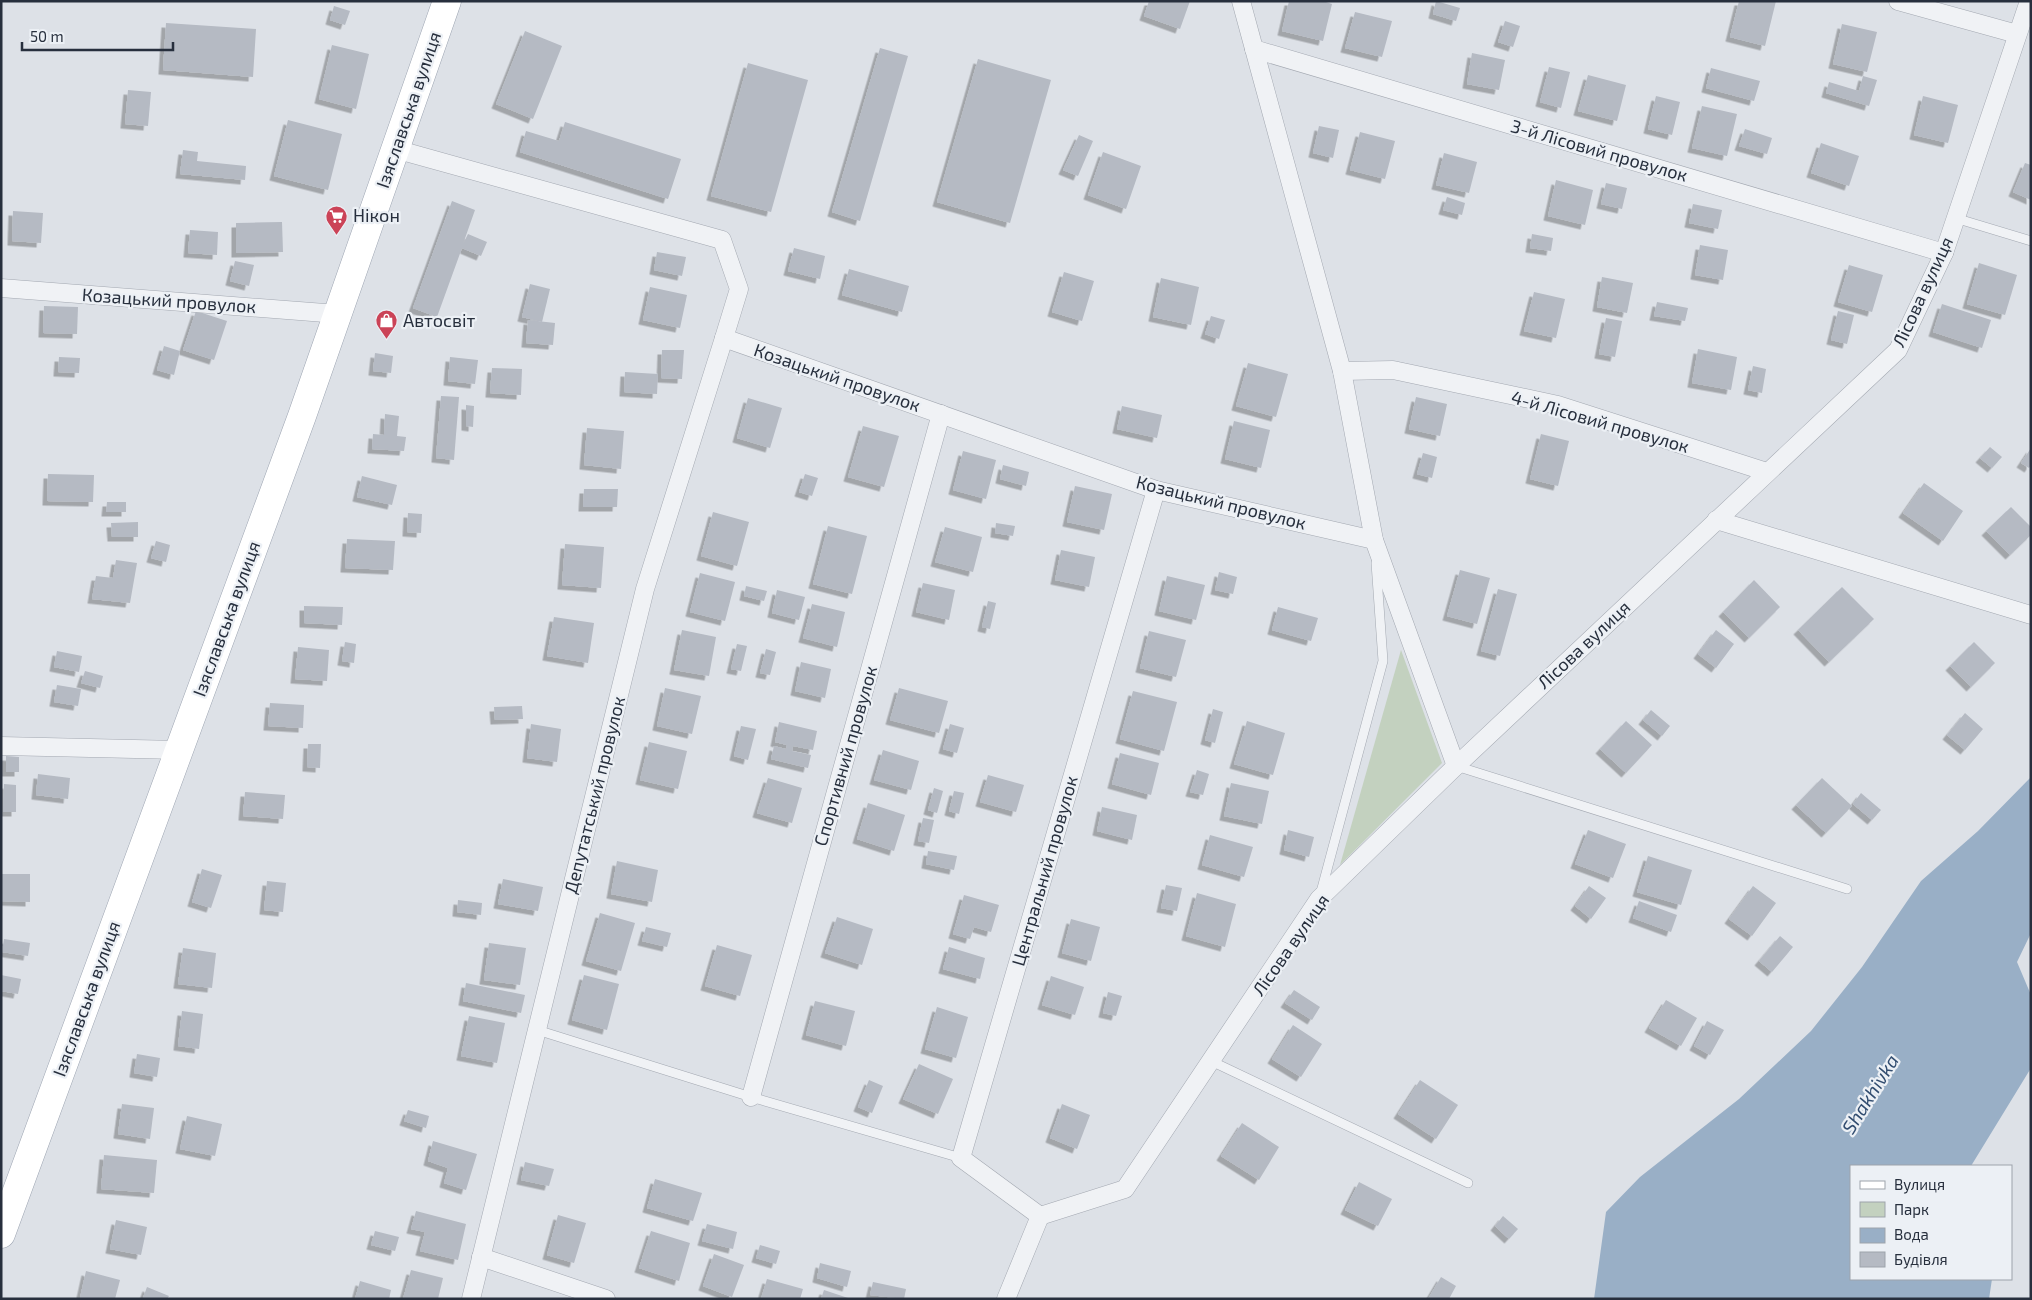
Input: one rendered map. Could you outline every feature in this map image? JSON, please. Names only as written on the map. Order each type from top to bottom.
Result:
[{"type":"main road","name":"Ізяславська вулиця","points":[[1,1234],[338,314],[447,1]]},
{"type":"street","points":[[1241,1],[1342,371],[1374,540],[1456,766]]},
{"type":"street","points":[[1898,1],[2017,34]]},
{"type":"street","name":"Лісова вулиця","points":[[1040,1216],[1125,1189],[1319,899],[1456,766],[1898,350],[1944,252],[2029,1]]},
{"type":"street","name":"3-й Лісовий провулок","points":[[1254,49],[1944,252]]},
{"type":"street","points":[[395,149],[722,240],[739,289],[724,338]]},
{"type":"street","name":"Козацький провулок","points":[[1,288],[338,314]]},
{"type":"street","name":"Козацький провулок","points":[[724,338],[1156,490],[1374,540]]},
{"type":"street","name":"Депутатський провулок","points":[[471,1299],[645,589],[724,338]]},
{"type":"street","name":"4-й Лісовий провулок","points":[[1342,371],[1393,370],[1558,405],[1767,472]]},
{"type":"street","name":"Спортивний провулок","points":[[751,1098],[941,414]]},
{"type":"street","name":"Центральний провулок","points":[[961,1158],[1156,490]]},
{"type":"street","points":[[1716,520],[2031,615]]},
{"type":"street","points":[[1,746],[179,750]]},
{"type":"street","points":[[961,1158],[1040,1216],[1006,1299]]},
{"type":"street","points":[[481,1257],[606,1299]]},
{"type":"lane","points":[[1955,218],[2031,241]]},
{"type":"lane","points":[[1319,899],[1383,660],[1374,540]]},
{"type":"lane","points":[[1456,766],[1847,889]]},
{"type":"lane","points":[[537,1030],[751,1098],[961,1158]]},
{"type":"lane","points":[[1211,1061],[1468,1183]]},
{"type":"green space","points":[[1401,650],[1442,763],[1340,865]]},
{"type":"water","name":"Shakhivka","points":[[2031,777],[2031,933],[2017,962],[2031,995],[2031,1068],[1972,1165],[1850,1165],[1850,1280],[1992,1280],[1989,1299],[1594,1299],[1606,1212],[1640,1177],[1739,1099],[1811,1031],[1862,967],[1921,881],[1978,831]]},
{"type":"building","points":[[1149,1],[1190,1],[1180,29],[1144,16]]},
{"type":"building","points":[[1289,1],[1323,1],[1332,4],[1323,41],[1282,31]]},
{"type":"building","points":[[1436,1],[1460,8],[1456,21],[1433,14]]},
{"type":"building","points":[[1739,1],[1776,1],[1765,46],[1730,37]]},
{"type":"building","points":[[334,6],[350,11],[345,25],[330,20]]},
{"type":"building","points":[[1355,12],[1392,21],[1382,57],[1345,48]]},
{"type":"building","points":[[1505,21],[1520,26],[1513,47],[1498,42]]},
{"type":"building","points":[[166,23],[256,29],[253,77],[163,70]]},
{"type":"building","points":[[1842,24],[1877,32],[1867,72],[1833,64]]},
{"type":"building","points":[[525,31],[562,46],[533,119],[496,104]]},
{"type":"building","points":[[332,45],[369,54],[356,109],[319,99]]},
{"type":"building","points":[[880,48],[908,56],[860,221],[832,212]]},
{"type":"building","points":[[1472,53],[1505,60],[1499,90],[1467,84]]},
{"type":"building","points":[[978,59],[1051,80],[1010,223],[937,202]]},
{"type":"building","points":[[748,63],[808,80],[771,212],[711,196]]},
{"type":"building","points":[[1549,67],[1570,72],[1561,108],[1540,102]]},
{"type":"building","points":[[1711,68],[1760,81],[1754,101],[1706,88]]},
{"type":"building","points":[[1588,75],[1626,85],[1617,121],[1578,111]]},
{"type":"building","points":[[1863,76],[1877,80],[1869,106],[1826,93],[1829,82],[1859,91]]},
{"type":"building","points":[[128,90],[151,92],[148,126],[125,124]]},
{"type":"building","points":[[1656,96],[1680,102],[1672,135],[1648,129]]},
{"type":"building","points":[[1923,96],[1958,105],[1948,143],[1914,135]]},
{"type":"building","points":[[1702,106],[1737,114],[1727,156],[1692,148]]},
{"type":"building","points":[[288,120],[342,134],[328,190],[274,176]]},
{"type":"building","points":[[565,122],[681,159],[668,199],[520,152],[526,131],[559,141]]},
{"type":"building","points":[[1319,126],[1339,130],[1333,158],[1313,153]]},
{"type":"building","points":[[1745,129],[1772,138],[1767,154],[1739,146]]},
{"type":"building","points":[[1360,132],[1395,141],[1385,179],[1350,170]]},
{"type":"building","points":[[1079,135],[1093,141],[1078,176],[1063,170]]},
{"type":"building","points":[[1821,143],[1859,156],[1849,186],[1811,173]]},
{"type":"building","points":[[183,150],[198,152],[197,161],[246,166],[245,180],[180,174]]},
{"type":"building","points":[[1103,152],[1141,166],[1126,209],[1088,195]]},
{"type":"building","points":[[1444,153],[1477,162],[1469,193],[1436,185]]},
{"type":"building","points":[[2025,163],[2031,165],[2031,200],[2013,192]]},
{"type":"building","points":[[1556,180],[1593,190],[1585,225],[1548,216]]},
{"type":"building","points":[[1606,183],[1627,188],[1622,209],[1601,204]]},
{"type":"building","points":[[1447,197],[1465,203],[1462,215],[1443,210]]},
{"type":"building","points":[[452,201],[475,210],[463,244],[468,234],[487,242],[481,256],[462,248],[437,317],[413,308]]},
{"type":"building","points":[[1693,204],[1722,210],[1718,229],[1689,223]]},
{"type":"building","points":[[13,211],[43,213],[41,243],[12,241]]},
{"type":"building","points":[[282,222],[283,252],[236,253],[236,223]]},
{"type":"building","points":[[190,230],[218,232],[217,255],[188,253]]},
{"type":"building","points":[[1532,234],[1553,238],[1551,251],[1530,248]]},
{"type":"building","points":[[1700,245],[1728,250],[1723,280],[1695,275]]},
{"type":"building","points":[[794,248],[825,256],[820,279],[788,271]]},
{"type":"building","points":[[657,252],[686,257],[682,276],[654,270]]},
{"type":"building","points":[[235,261],[254,265],[249,286],[230,281]]},
{"type":"building","points":[[1979,263],[2017,275],[2005,315],[1967,304]]},
{"type":"building","points":[[1849,265],[1883,275],[1872,312],[1838,302]]},
{"type":"building","points":[[849,269],[909,286],[902,312],[842,295]]},
{"type":"building","points":[[1064,272],[1094,281],[1082,321],[1052,312]]},
{"type":"building","points":[[1602,277],[1633,283],[1627,313],[1597,307]]},
{"type":"building","points":[[1161,278],[1199,287],[1191,325],[1153,317]]},
{"type":"building","points":[[530,284],[550,289],[542,322],[522,317]]},
{"type":"building","points":[[650,287],[687,295],[680,328],[643,320]]},
{"type":"building","points":[[1534,292],[1565,299],[1556,338],[1524,331]]},
{"type":"building","points":[[1657,302],[1688,308],[1685,321],[1654,316]]},
{"type":"building","points":[[1942,304],[1991,320],[1982,348],[1933,332]]},
{"type":"building","points":[[44,306],[78,307],[77,334],[43,333]]},
{"type":"building","points":[[196,311],[227,321],[214,360],[183,350]]},
{"type":"building","points":[[1838,311],[1854,315],[1847,344],[1831,340]]},
{"type":"building","points":[[1211,316],[1225,320],[1219,339],[1205,334]]},
{"type":"building","points":[[1606,318],[1622,321],[1615,357],[1599,354]]},
{"type":"building","points":[[528,320],[555,323],[553,345],[526,343]]},
{"type":"building","points":[[164,346],[180,351],[174,375],[157,370]]},
{"type":"building","points":[[1698,349],[1737,357],[1731,390],[1692,383]]},
{"type":"building","points":[[662,350],[684,350],[682,379],[661,378]]},
{"type":"building","points":[[375,353],[393,356],[391,373],[373,371]]},
{"type":"building","points":[[59,357],[80,358],[79,373],[58,372]]},
{"type":"building","points":[[450,357],[478,360],[475,384],[448,381]]},
{"type":"building","points":[[1248,363],[1288,374],[1276,417],[1236,406]]},
{"type":"building","points":[[1753,366],[1766,369],[1762,393],[1748,390]]},
{"type":"building","points":[[492,368],[522,369],[521,395],[490,393]]},
{"type":"building","points":[[625,372],[658,374],[657,394],[624,392]]},
{"type":"building","points":[[441,396],[459,397],[454,460],[436,458]]},
{"type":"building","points":[[1416,397],[1447,404],[1440,436],[1409,429]]},
{"type":"building","points":[[748,398],[782,408],[770,448],[737,438]]},
{"type":"building","points":[[466,405],[474,406],[473,427],[466,426]]},
{"type":"building","points":[[1122,406],[1162,415],[1157,438],[1117,429]]},
{"type":"building","points":[[385,414],[399,416],[397,436],[406,437],[404,451],[372,449],[373,434],[384,435]]},
{"type":"building","points":[[1234,421],[1270,430],[1261,468],[1225,459]]},
{"type":"building","points":[[863,426],[899,436],[884,487],[848,477]]},
{"type":"building","points":[[587,428],[624,431],[621,469],[584,465]]},
{"type":"building","points":[[1541,434],[1569,441],[1558,486],[1530,479]]},
{"type":"building","points":[[1990,447],[2002,457],[1992,468],[1980,458]]},
{"type":"building","points":[[2031,448],[2031,465],[2029,468],[2021,463]]},
{"type":"building","points":[[963,451],[996,460],[986,499],[953,490]]},
{"type":"building","points":[[1423,453],[1437,457],[1432,478],[1417,474]]},
{"type":"building","points":[[1003,465],[1029,472],[1026,486],[1000,479]]},
{"type":"building","points":[[48,474],[94,475],[93,502],[47,501]]},
{"type":"building","points":[[805,474],[818,478],[812,496],[799,492]]},
{"type":"building","points":[[362,476],[397,485],[392,505],[357,497]]},
{"type":"building","points":[[1924,483],[1963,511],[1943,541],[1903,513]]},
{"type":"building","points":[[1075,486],[1112,494],[1104,530],[1067,522]]},
{"type":"building","points":[[584,489],[618,489],[617,507],[583,507]]},
{"type":"building","points":[[107,502],[126,502],[126,512],[106,512]]},
{"type":"building","points":[[2011,507],[2031,527],[2031,535],[2010,555],[1986,531]]},
{"type":"building","points":[[713,512],[749,522],[737,566],[701,556]]},
{"type":"building","points":[[408,513],[422,514],[421,533],[407,532]]},
{"type":"building","points":[[138,522],[138,537],[112,537],[111,523]]},
{"type":"building","points":[[996,523],[1015,526],[1013,536],[995,533]]},
{"type":"building","points":[[828,526],[867,536],[852,594],[813,584]]},
{"type":"building","points":[[945,527],[982,537],[973,572],[935,562]]},
{"type":"building","points":[[347,539],[395,541],[393,570],[345,568]]},
{"type":"building","points":[[156,541],[170,545],[166,562],[151,558]]},
{"type":"building","points":[[565,544],[604,547],[601,588],[562,585]]},
{"type":"building","points":[[1061,550],[1095,557],[1089,587],[1055,580]]},
{"type":"building","points":[[116,560],[137,563],[130,603],[92,599],[96,576],[113,578]]},
{"type":"building","points":[[1460,570],[1490,578],[1477,624],[1447,616]]},
{"type":"building","points":[[1219,572],[1237,577],[1233,594],[1215,590]]},
{"type":"building","points":[[700,573],[735,582],[725,621],[690,612]]},
{"type":"building","points":[[1167,576],[1205,585],[1196,620],[1159,611]]},
{"type":"building","points":[[1754,580],[1780,607],[1749,638],[1723,612]]},
{"type":"building","points":[[923,583],[955,590],[949,620],[916,612]]},
{"type":"building","points":[[746,586],[767,591],[764,601],[744,596]]},
{"type":"building","points":[[1842,587],[1874,619],[1829,662],[1798,630]]},
{"type":"building","points":[[1498,589],[1517,594],[1500,656],[1481,651]]},
{"type":"building","points":[[777,590],[805,597],[799,620],[772,613]]},
{"type":"building","points":[[988,601],[996,603],[990,629],[982,627]]},
{"type":"building","points":[[812,604],[845,612],[837,647],[803,638]]},
{"type":"building","points":[[304,606],[343,607],[342,625],[304,623]]},
{"type":"building","points":[[1278,607],[1318,618],[1311,641],[1272,630]]},
{"type":"building","points":[[554,617],[594,623],[588,663],[547,656]]},
{"type":"building","points":[[682,630],[716,637],[709,676],[674,670]]},
{"type":"building","points":[[1716,630],[1734,644],[1716,668],[1698,654]]},
{"type":"building","points":[[1149,631],[1186,640],[1176,677],[1140,668]]},
{"type":"building","points":[[345,642],[356,644],[354,663],[342,661]]},
{"type":"building","points":[[1974,642],[1995,663],[1971,687],[1950,666]]},
{"type":"building","points":[[737,644],[747,646],[741,671],[731,669]]},
{"type":"building","points":[[298,647],[329,650],[327,681],[295,679]]},
{"type":"building","points":[[766,649],[776,652],[770,675],[760,673]]},
{"type":"building","points":[[57,651],[82,656],[79,672],[54,667]]},
{"type":"building","points":[[801,662],[831,669],[825,698],[795,691]]},
{"type":"building","points":[[85,671],[103,676],[100,688],[81,683]]},
{"type":"building","points":[[57,685],[81,689],[78,706],[54,702]]},
{"type":"building","points":[[665,688],[701,696],[692,734],[657,726]]},
{"type":"building","points":[[899,688],[948,701],[939,733],[890,720]]},
{"type":"building","points":[[1133,691],[1177,702],[1164,751],[1120,739]]},
{"type":"building","points":[[270,703],[304,705],[303,728],[268,726]]},
{"type":"building","points":[[522,706],[523,719],[495,720],[494,707]]},
{"type":"building","points":[[1213,709],[1223,712],[1215,743],[1205,740]]},
{"type":"building","points":[[1651,710],[1670,726],[1662,736],[1643,720]]},
{"type":"building","points":[[1965,713],[1983,729],[1965,750],[1947,735]]},
{"type":"building","points":[[1247,721],[1285,733],[1273,775],[1234,764]]},
{"type":"building","points":[[1626,721],[1652,745],[1626,773],[1600,749]]},
{"type":"building","points":[[779,722],[817,731],[813,750],[793,746],[792,751],[811,755],[808,768],[771,759],[774,746],[786,749],[787,745],[775,742]]},
{"type":"building","points":[[531,724],[561,729],[557,762],[527,758]]},
{"type":"building","points":[[950,724],[964,728],[957,753],[943,749]]},
{"type":"building","points":[[741,726],[756,729],[748,760],[734,756]]},
{"type":"building","points":[[649,742],[687,751],[678,789],[640,780]]},
{"type":"building","points":[[308,744],[321,744],[320,768],[307,767]]},
{"type":"building","points":[[883,750],[919,761],[911,790],[874,780]]},
{"type":"building","points":[[1120,753],[1159,763],[1151,795],[1112,784]]},
{"type":"building","points":[[6,756],[19,757],[19,772],[6,772]]},
{"type":"building","points":[[1197,770],[1209,774],[1203,795],[1190,792]]},
{"type":"building","points":[[38,774],[70,778],[68,799],[36,795]]},
{"type":"building","points":[[988,775],[1024,785],[1016,812],[980,802]]},
{"type":"building","points":[[768,778],[802,788],[792,823],[757,813]]},
{"type":"building","points":[[1822,778],[1852,806],[1826,833],[1796,805]]},
{"type":"building","points":[[1231,783],[1269,791],[1262,824],[1224,816]]},
{"type":"building","points":[[4,784],[16,785],[16,812],[3,812]]},
{"type":"building","points":[[934,788],[943,791],[937,813],[928,810]]},
{"type":"building","points":[[954,791],[964,793],[959,814],[949,811]]},
{"type":"building","points":[[245,792],[285,795],[283,819],[243,816]]},
{"type":"building","points":[[1861,793],[1881,810],[1872,820],[1853,804]]},
{"type":"building","points":[[868,803],[905,815],[894,851],[857,839]]},
{"type":"building","points":[[1102,807],[1137,815],[1132,840],[1097,831]]},
{"type":"building","points":[[923,818],[934,820],[929,843],[918,841]]},
{"type":"building","points":[[1288,830],[1314,837],[1309,857],[1284,850]]},
{"type":"building","points":[[1588,830],[1626,844],[1613,878],[1575,864]]},
{"type":"building","points":[[1210,835],[1253,847],[1244,877],[1202,865]]},
{"type":"building","points":[[928,851],[957,856],[954,870],[926,864]]},
{"type":"building","points":[[1648,856],[1692,870],[1681,905],[1637,892]]},
{"type":"building","points":[[617,861],[658,870],[652,902],[611,894]]},
{"type":"building","points":[[202,869],[222,875],[211,908],[192,902]]},
{"type":"building","points":[[1,874],[30,874],[30,902],[1,901]]},
{"type":"building","points":[[503,879],[543,887],[538,911],[498,904]]},
{"type":"building","points":[[267,881],[286,883],[283,912],[264,910]]},
{"type":"building","points":[[1166,885],[1182,888],[1177,911],[1161,908]]},
{"type":"building","points":[[1589,886],[1606,898],[1591,919],[1575,906]]},
{"type":"building","points":[[1753,886],[1776,903],[1752,936],[1729,919]]},
{"type":"building","points":[[1197,893],[1236,904],[1225,947],[1186,936]]},
{"type":"building","points":[[964,895],[999,905],[991,932],[974,927],[970,939],[953,934]]},
{"type":"building","points":[[458,900],[482,903],[481,915],[457,912]]},
{"type":"building","points":[[1639,901],[1677,915],[1671,932],[1633,918]]},
{"type":"building","points":[[600,913],[635,923],[621,971],[586,961]]},
{"type":"building","points":[[837,917],[873,929],[862,965],[825,953]]},
{"type":"building","points":[[1071,919],[1100,927],[1091,961],[1062,953]]},
{"type":"building","points":[[646,927],[671,933],[667,947],[642,941]]},
{"type":"building","points":[[1780,936],[1793,947],[1772,972],[1759,961]]},
{"type":"building","points":[[4,939],[30,943],[28,956],[2,952]]},
{"type":"building","points":[[489,943],[526,948],[520,985],[484,980]]},
{"type":"building","points":[[717,945],[752,955],[740,996],[705,986]]},
{"type":"building","points":[[949,947],[985,958],[980,979],[943,969]]},
{"type":"building","points":[[183,948],[216,953],[212,988],[178,984]]},
{"type":"building","points":[[1,975],[21,979],[18,994],[1,991]]},
{"type":"building","points":[[584,975],[619,984],[607,1030],[572,1020]]},
{"type":"building","points":[[1051,976],[1084,987],[1075,1015],[1042,1005]]},
{"type":"building","points":[[466,983],[525,995],[521,1013],[463,1001]]},
{"type":"building","points":[[1294,990],[1320,1007],[1312,1020],[1285,1003]]},
{"type":"building","points":[[1108,992],[1122,996],[1116,1016],[1103,1013]]},
{"type":"building","points":[[1666,1000],[1697,1018],[1681,1046],[1649,1028]]},
{"type":"building","points":[[815,1001],[855,1011],[846,1046],[806,1035]]},
{"type":"building","points":[[937,1007],[968,1017],[956,1058],[925,1049]]},
{"type":"building","points":[[182,1011],[203,1014],[199,1049],[178,1046]]},
{"type":"building","points":[[469,1016],[505,1023],[497,1063],[461,1056]]},
{"type":"building","points":[[1707,1021],[1724,1030],[1710,1055],[1694,1046]]},
{"type":"building","points":[[1293,1025],[1322,1044],[1301,1077],[1272,1059]]},
{"type":"building","points":[[137,1054],[160,1058],[157,1077],[134,1073]]},
{"type":"building","points":[[919,1064],[953,1079],[938,1114],[903,1099]]},
{"type":"building","points":[[869,1080],[883,1086],[872,1113],[858,1107]]},
{"type":"building","points":[[1420,1080],[1458,1105],[1436,1139],[1398,1114]]},
{"type":"building","points":[[122,1104],[154,1108],[150,1139],[118,1134]]},
{"type":"building","points":[[1062,1104],[1090,1115],[1077,1149],[1050,1138]]},
{"type":"building","points":[[408,1110],[429,1116],[426,1128],[404,1121]]},
{"type":"building","points":[[187,1116],[222,1124],[215,1156],[180,1149]]},
{"type":"building","points":[[1242,1123],[1279,1147],[1259,1180],[1221,1156]]},
{"type":"building","points":[[433,1141],[477,1154],[466,1190],[444,1183],[448,1168],[428,1161]]},
{"type":"building","points":[[104,1155],[157,1160],[154,1193],[101,1189]]},
{"type":"building","points":[[525,1162],[554,1169],[549,1186],[521,1180]]},
{"type":"building","points":[[655,1179],[702,1193],[693,1221],[647,1208]]},
{"type":"building","points":[[1359,1182],[1392,1199],[1378,1226],[1345,1210]]},
{"type":"building","points":[[416,1211],[466,1224],[458,1260],[420,1251],[425,1232],[411,1229]]},
{"type":"building","points":[[558,1215],[586,1223],[574,1263],[547,1255]]},
{"type":"building","points":[[1503,1216],[1518,1229],[1509,1239],[1495,1226]]},
{"type":"building","points":[[116,1220],[147,1227],[141,1255],[110,1249]]},
{"type":"building","points":[[707,1224],[737,1232],[733,1249],[702,1241]]},
{"type":"building","points":[[375,1231],[399,1237],[395,1251],[371,1245]]},
{"type":"building","points":[[651,1231],[690,1243],[679,1281],[639,1268]]},
{"type":"building","points":[[760,1245],[780,1251],[776,1264],[756,1258]]},
{"type":"building","points":[[714,1254],[744,1265],[732,1297],[703,1286]]},
{"type":"building","points":[[820,1263],[851,1271],[847,1287],[817,1278]]},
{"type":"building","points":[[411,1270],[443,1278],[438,1299],[403,1299]]},
{"type":"building","points":[[86,1271],[120,1280],[115,1299],[80,1298]]},
{"type":"building","points":[[1441,1277],[1456,1286],[1449,1299],[1428,1299]]},
{"type":"building","points":[[767,1279],[803,1289],[800,1299],[761,1299]]},
{"type":"building","points":[[360,1281],[391,1290],[389,1299],[355,1299]]},
{"type":"building","points":[[873,1282],[906,1289],[904,1299],[870,1295]]},
{"type":"building","points":[[147,1287],[169,1296],[167,1299],[143,1298]]},
{"type":"building","points":[[824,1290],[848,1298],[848,1299],[821,1299]]},
{"type":"place","name":"Нікон","points":[[337,235]]},
{"type":"place","name":"Автосвіт","points":[[387,340]]}]
